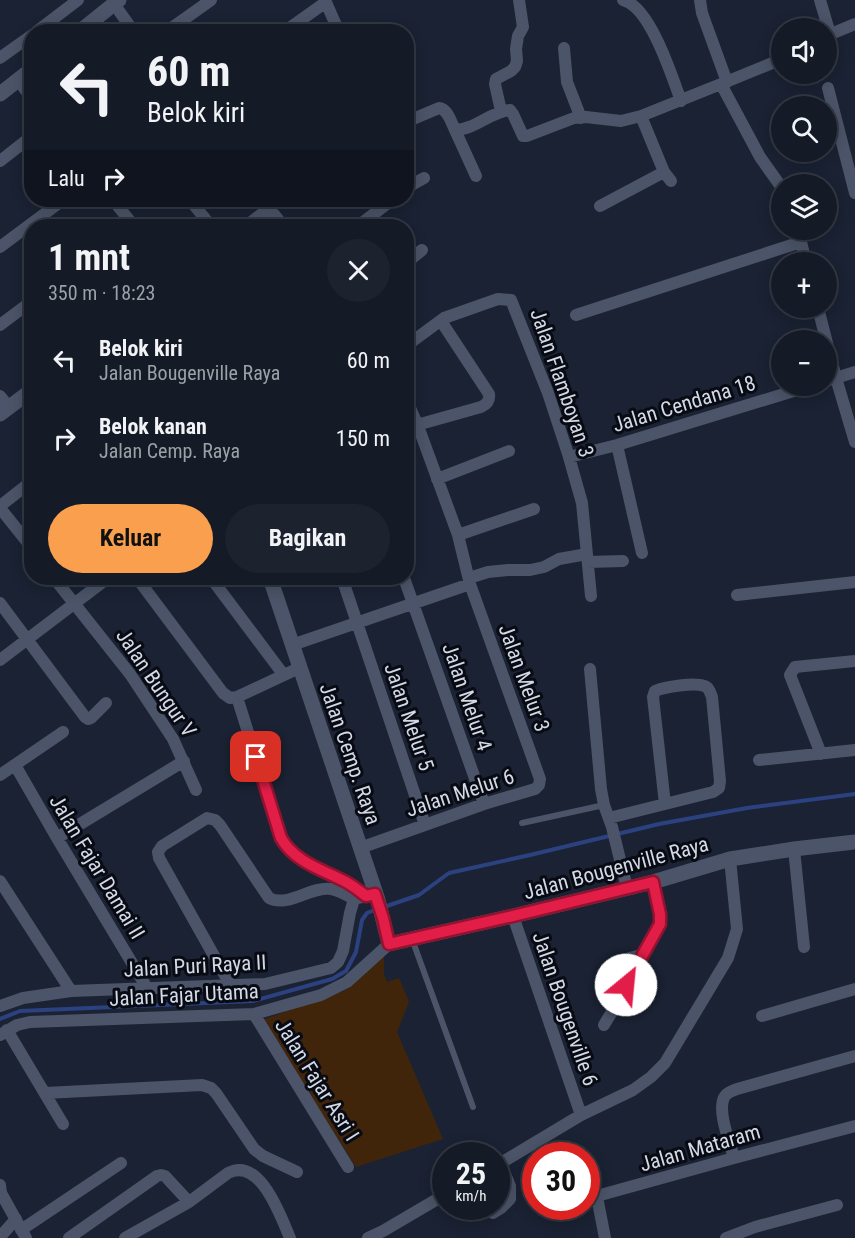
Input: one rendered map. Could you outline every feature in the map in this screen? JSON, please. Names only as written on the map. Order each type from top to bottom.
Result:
[{"type":"street","points":[[46,24],[78,0]]},
{"type":"street","points":[[177,24],[211,0]]},
{"type":"street","points":[[501,111],[495,84],[496,79],[511,71],[517,61],[518,36],[523,27],[519,0]]},
{"type":"street","points":[[623,0],[632,4],[651,28],[681,100]]},
{"type":"street","points":[[699,0],[724,83],[760,157],[772,174]]},
{"type":"street","points":[[820,0],[824,18]]},
{"type":"street","points":[[295,24],[326,1],[336,24]]},
{"type":"street","points":[[89,24],[117,2],[129,24]]},
{"type":"street","points":[[837,31],[855,24]]},
{"type":"street","points":[[0,58],[24,40]]},
{"type":"street","points":[[564,48],[567,82],[581,118]]},
{"type":"street","points":[[455,130],[463,130],[501,111],[510,110],[523,136],[574,118],[596,117],[621,122],[771,64]]},
{"type":"street","points":[[0,94],[24,75]]},
{"type":"street","points":[[18,80],[24,88]]},
{"type":"street","points":[[828,88],[855,193]]},
{"type":"street","points":[[414,119],[443,108],[476,176]]},
{"type":"street","points":[[600,206],[668,177],[640,116]]},
{"type":"street","points":[[0,161],[24,142]]},
{"type":"street","points":[[414,184],[424,178]]},
{"type":"street","points":[[38,219],[54,207]]},
{"type":"street","points":[[196,207],[205,219]]},
{"type":"street","points":[[252,219],[263,207]]},
{"type":"street","points":[[268,207],[278,219]]},
{"type":"street","points":[[367,219],[383,207]]},
{"type":"street","points":[[0,247],[24,229]]},
{"type":"street","points":[[576,315],[788,240]]},
{"type":"street","points":[[414,256],[422,250]]},
{"type":"street","name":"Jalan Flamboyan 3","points":[[414,340],[441,321],[458,313],[498,299],[511,300],[548,393],[582,503],[591,596]]},
{"type":"street","points":[[0,325],[24,307]]},
{"type":"street","points":[[414,426],[481,407],[488,402],[489,394],[441,321]]},
{"type":"street","points":[[837,377],[855,372]]},
{"type":"street","points":[[3,406],[24,394]]},
{"type":"street","points":[[837,395],[855,442]]},
{"type":"street","name":"Jalan Cendana 18","points":[[569,457],[617,445],[777,396]]},
{"type":"street","name":"Jalan Melur 3","points":[[414,431],[437,479],[458,535],[469,581],[540,779],[539,785]]},
{"type":"street","points":[[617,445],[642,553]]},
{"type":"street","points":[[437,479],[509,451]]},
{"type":"street","points":[[24,488],[0,507],[24,538]]},
{"type":"street","points":[[458,535],[534,509]]},
{"type":"street","points":[[292,645],[413,603],[488,572],[530,570],[544,567],[559,559],[587,558],[623,561]]},
{"type":"street","points":[[737,595],[855,582]]},
{"type":"street","name":"Jalan Bungur V","points":[[60,585],[130,674],[173,739],[196,790]]},
{"type":"street","points":[[0,660],[99,585]]},
{"type":"street","points":[[142,585],[223,693],[230,698],[299,668]]},
{"type":"street","points":[[217,585],[283,674]]},
{"type":"street","name":"Jalan Cemp. Raya","points":[[272,585],[360,848],[368,897],[383,918],[389,944]]},
{"type":"street","name":"Jalan Melur 5","points":[[344,585],[425,825]]},
{"type":"street","name":"Jalan Melur 4","points":[[407,585],[484,804]]},
{"type":"street","points":[[0,603],[85,717],[91,717],[106,703]]},
{"type":"street","points":[[821,754],[790,675],[795,667],[855,661]]},
{"type":"street","points":[[590,669],[601,789],[627,888]]},
{"type":"street","points":[[611,822],[665,804],[713,792],[719,788],[712,697],[710,690],[705,686],[693,685],[655,691],[653,697],[665,804]]},
{"type":"street","points":[[237,696],[286,848],[302,860],[345,881],[368,897]]},
{"type":"street","points":[[0,775],[63,732]]},
{"type":"street","points":[[759,760],[855,750]]},
{"type":"street","points":[[57,838],[183,761]]},
{"type":"street","name":"Jalan Fajar Damai II","points":[[15,765],[147,988]]},
{"type":"street","name":"Jalan Melur 6","points":[[360,848],[484,804],[535,789],[539,785]]},
{"type":"street","points":[[231,986],[159,858],[158,852],[162,846],[207,818],[220,825],[269,898],[275,901],[282,901],[319,889],[332,889],[368,897]]},
{"type":"street","name":"Jalan Bougenville Raya","points":[[389,944],[653,882],[730,859],[855,843]]},
{"type":"street","points":[[794,849],[804,947]]},
{"type":"street","points":[[510,1158],[581,1115],[633,1090],[666,1063],[729,958],[737,929],[730,859]]},
{"type":"street","points":[[0,881],[71,991]]},
{"type":"street","points":[[604,1025],[660,924],[653,882]]},
{"type":"street","name":"Jalan Puri Raya II","points":[[0,1006],[23,998],[71,991],[265,984],[331,968],[338,962],[343,951],[350,913],[368,897]]},
{"type":"street","name":"Jalan Bougenville 6","points":[[513,916],[581,1115]]},
{"type":"street","name":"Jalan Fajar Utama","points":[[4,1032],[17,1025],[30,1022],[254,1014],[321,995],[347,982],[389,944]]},
{"type":"street","points":[[619,1000],[607,978],[607,972],[617,962],[642,955]]},
{"type":"street","points":[[762,1016],[855,989]]},
{"type":"street","name":"Jalan Fajar Asri I","points":[[254,1014],[348,1167]]},
{"type":"street","points":[[4,1032],[63,1124]]},
{"type":"street","points":[[734,1158],[721,1105],[727,1094],[737,1089],[855,1056]]},
{"type":"street","points":[[45,1093],[202,1085],[211,1088],[216,1093],[249,1143],[263,1156],[297,1172]]},
{"type":"street","name":"Jalan Mataram","points":[[600,1196],[855,1126]]},
{"type":"street","points":[[0,1237],[21,1229],[121,1163]]},
{"type":"street","points":[[125,1238],[189,1202],[234,1170],[250,1174],[259,1180],[269,1192],[290,1238]]},
{"type":"street","points":[[69,1238],[85,1233],[157,1176],[165,1176],[189,1202]]},
{"type":"street","points":[[0,1190],[21,1229]]},
{"type":"street","points":[[368,1238],[432,1202]]},
{"type":"street","points":[[726,1238],[757,1233],[837,1205]]},
{"type":"street","name":"Jalan Mataram","points":[[599,1220],[605,1238]]},
{"type":"lane","points":[[522,824],[604,805]]},
{"type":"lane","points":[[412,939],[473,1107]]},
{"type":"shaded area","points":[[384,955],[384,974],[387,982],[399,978],[409,1002],[397,1032],[443,1139],[356,1167],[262,1020],[344,991]]},
{"type":"waterway","points":[[384,907],[419,895],[449,873],[659,824],[747,808],[855,794]]},
{"type":"waterway","points":[[0,1019],[20,1011],[253,1001],[332,979],[346,971],[356,952],[362,920],[367,913],[377,909]]},
{"type":"route","points":[[256,757],[286,848],[313,867],[345,881],[366,896],[375,894],[389,944],[653,882],[660,924],[626,985]]}]
